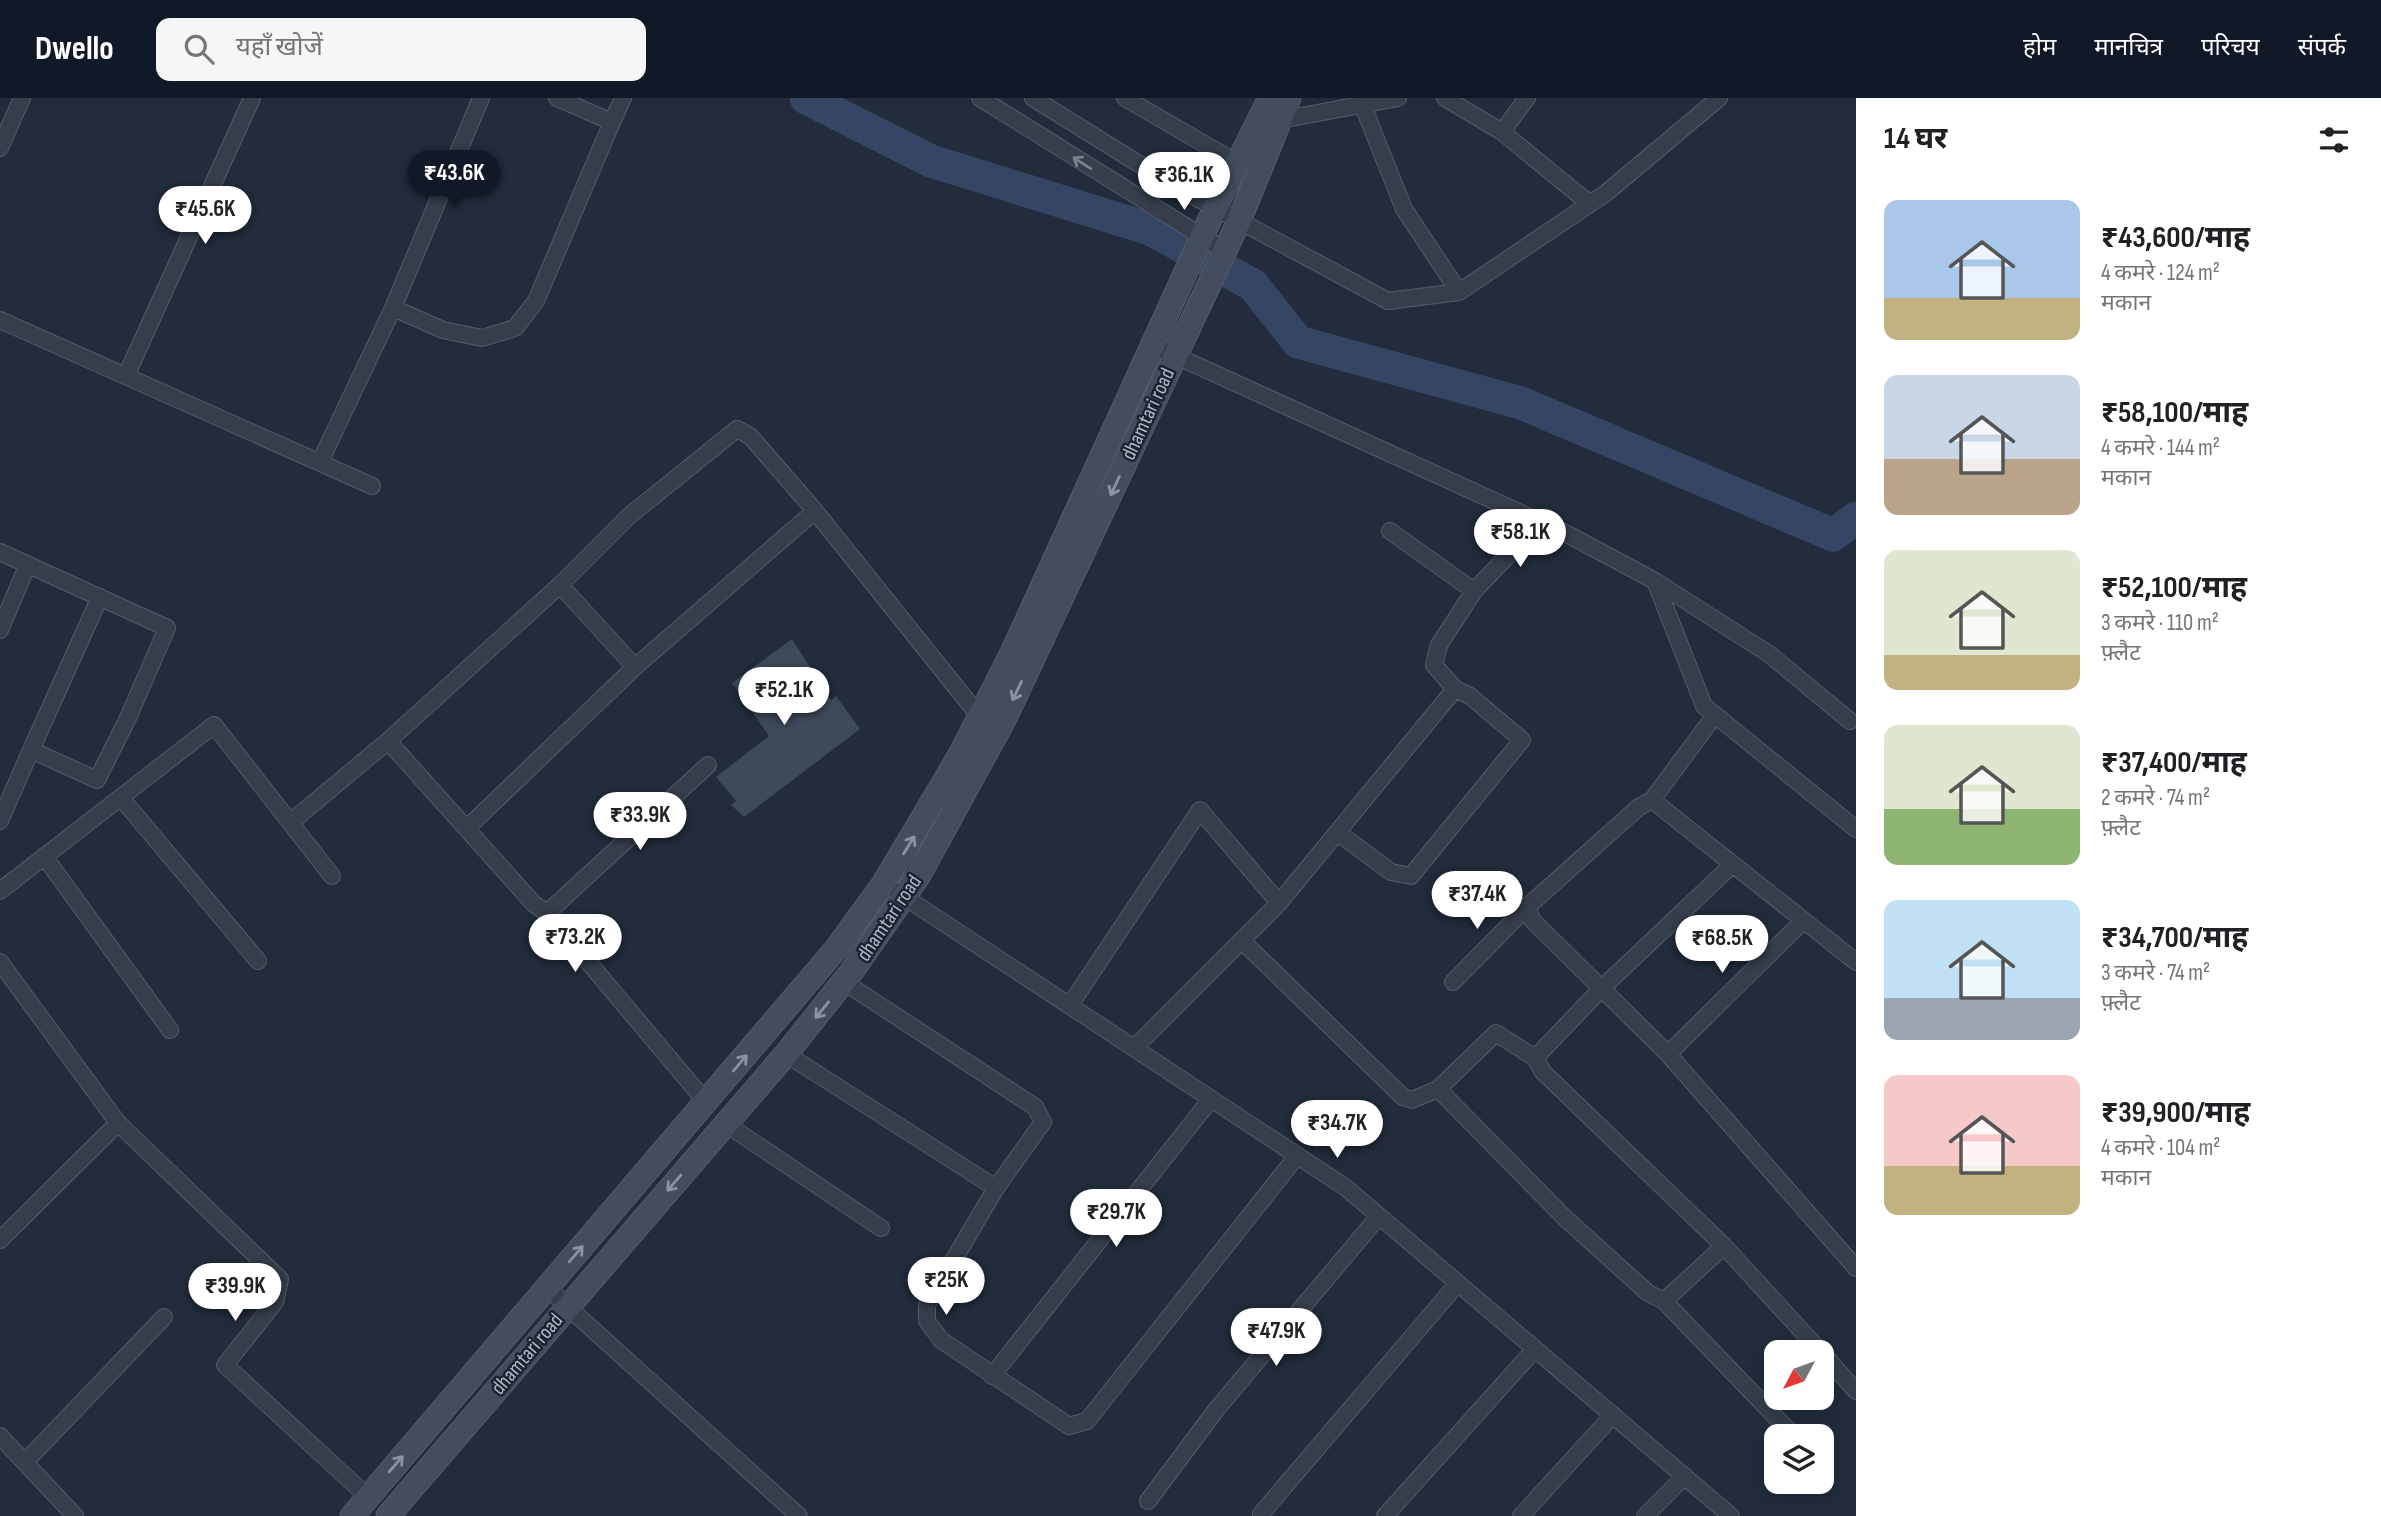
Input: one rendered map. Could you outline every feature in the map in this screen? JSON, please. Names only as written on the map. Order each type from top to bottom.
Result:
[{"type":"main road","points":[[352,1516],[836,949],[884,883],[922,824],[1012,653],[1215,208],[1270,98]]},
{"type":"main road","name":"dhamtari road","points":[[388,1516],[786,1054],[844,982],[904,896],[1005,718],[1239,221],[1289,98]]},
{"type":"street","points":[[0,148],[22,98]]},
{"type":"street","points":[[126,376],[252,98]]},
{"type":"street","points":[[320,462],[393,308],[481,98]]},
{"type":"street","points":[[557,98],[612,122]]},
{"type":"street","points":[[393,308],[443,330],[482,338],[515,328],[536,301],[624,98]]},
{"type":"street","points":[[980,98],[1224,252]]},
{"type":"street","points":[[1033,98],[1171,184],[1388,301],[1459,292],[1590,205],[1719,98]]},
{"type":"street","points":[[1125,98],[1237,163]]},
{"type":"street","points":[[1280,120],[1398,98]]},
{"type":"street","points":[[1445,98],[1502,132],[1590,205]]},
{"type":"street","points":[[1502,132],[1527,98]]},
{"type":"street","points":[[1363,106],[1404,209],[1459,292]]},
{"type":"street","points":[[0,320],[372,486]]},
{"type":"street","points":[[1152,345],[1540,522],[1655,581],[1769,654],[1850,721]]},
{"type":"street","points":[[291,822],[388,741],[560,585],[629,516],[737,429],[750,436],[815,511],[980,717]]},
{"type":"street","points":[[467,828],[635,667],[815,511]]},
{"type":"street","points":[[1337,832],[1391,872],[1411,876],[1522,740],[1471,696],[1455,689],[1434,665],[1435,657],[1474,591],[1540,522]]},
{"type":"street","points":[[1390,531],[1474,591]]},
{"type":"street","points":[[0,552],[167,628],[128,718],[97,780],[31,750]]},
{"type":"street","points":[[0,630],[27,564]]},
{"type":"street","points":[[1655,581],[1704,706],[1856,829]]},
{"type":"street","points":[[560,585],[635,667]]},
{"type":"street","points":[[0,821],[100,597]]},
{"type":"street","points":[[1134,1048],[1279,903],[1455,689]]},
{"type":"street","points":[[1453,982],[1527,907],[1639,807],[1652,800],[1715,715]]},
{"type":"street","points":[[0,891],[214,725],[332,876]]},
{"type":"street","points":[[388,741],[534,904],[547,912],[706,1102]]},
{"type":"street","points":[[547,912],[708,765]]},
{"type":"street","points":[[122,799],[258,961]]},
{"type":"street","points":[[1652,800],[1802,922],[1856,962]]},
{"type":"street","points":[[1070,1006],[1200,810],[1279,903]]},
{"type":"street","points":[[44,856],[170,1030]]},
{"type":"street","points":[[1535,1058],[1601,989],[1732,864]]},
{"type":"street","points":[[884,883],[1345,1187],[1731,1516]]},
{"type":"street","points":[[1527,907],[1533,921],[1668,1054],[1856,1268]]},
{"type":"street","points":[[1668,1054],[1802,922]]},
{"type":"street","points":[[1242,941],[1403,1097],[1412,1100],[1438,1089],[1496,1033],[1535,1058],[1542,1072],[1724,1245],[1810,1340]]},
{"type":"street","points":[[0,961],[118,1123],[280,1279],[275,1302],[225,1365],[368,1497]]},
{"type":"street","points":[[844,982],[1035,1107],[1043,1122],[996,1188],[927,1306],[927,1321],[941,1339],[1069,1426],[1087,1421],[1297,1156]]},
{"type":"street","points":[[786,1054],[996,1188]]},
{"type":"street","points":[[1438,1089],[1565,1219],[1648,1293],[1664,1301],[1782,1424]]},
{"type":"street","points":[[992,1376],[1211,1099]]},
{"type":"street","points":[[0,1240],[118,1123]]},
{"type":"street","points":[[726,1124],[881,1228]]},
{"type":"street","points":[[1148,1500],[1216,1410],[1379,1216]]},
{"type":"street","points":[[1664,1301],[1724,1245]]},
{"type":"street","points":[[1262,1516],[1458,1283]]},
{"type":"street","points":[[547,1288],[799,1516]]},
{"type":"street","points":[[24,1462],[164,1317]]},
{"type":"street","points":[[1385,1516],[1535,1349]]},
{"type":"street","points":[[1834,1366],[1856,1391]]},
{"type":"street","points":[[1521,1516],[1613,1415]]},
{"type":"street","points":[[0,1436],[75,1516]]},
{"type":"street","points":[[1645,1516],[1685,1476]]},
{"type":"building","points":[[792,639],[831,700],[836,696],[860,729],[744,817],[731,805],[736,801],[716,777],[769,736],[732,683]]},
{"type":"waterway","points":[[806,98],[931,161],[1150,229],[1253,285],[1298,342],[1521,403],[1833,535],[1856,518]]}]
